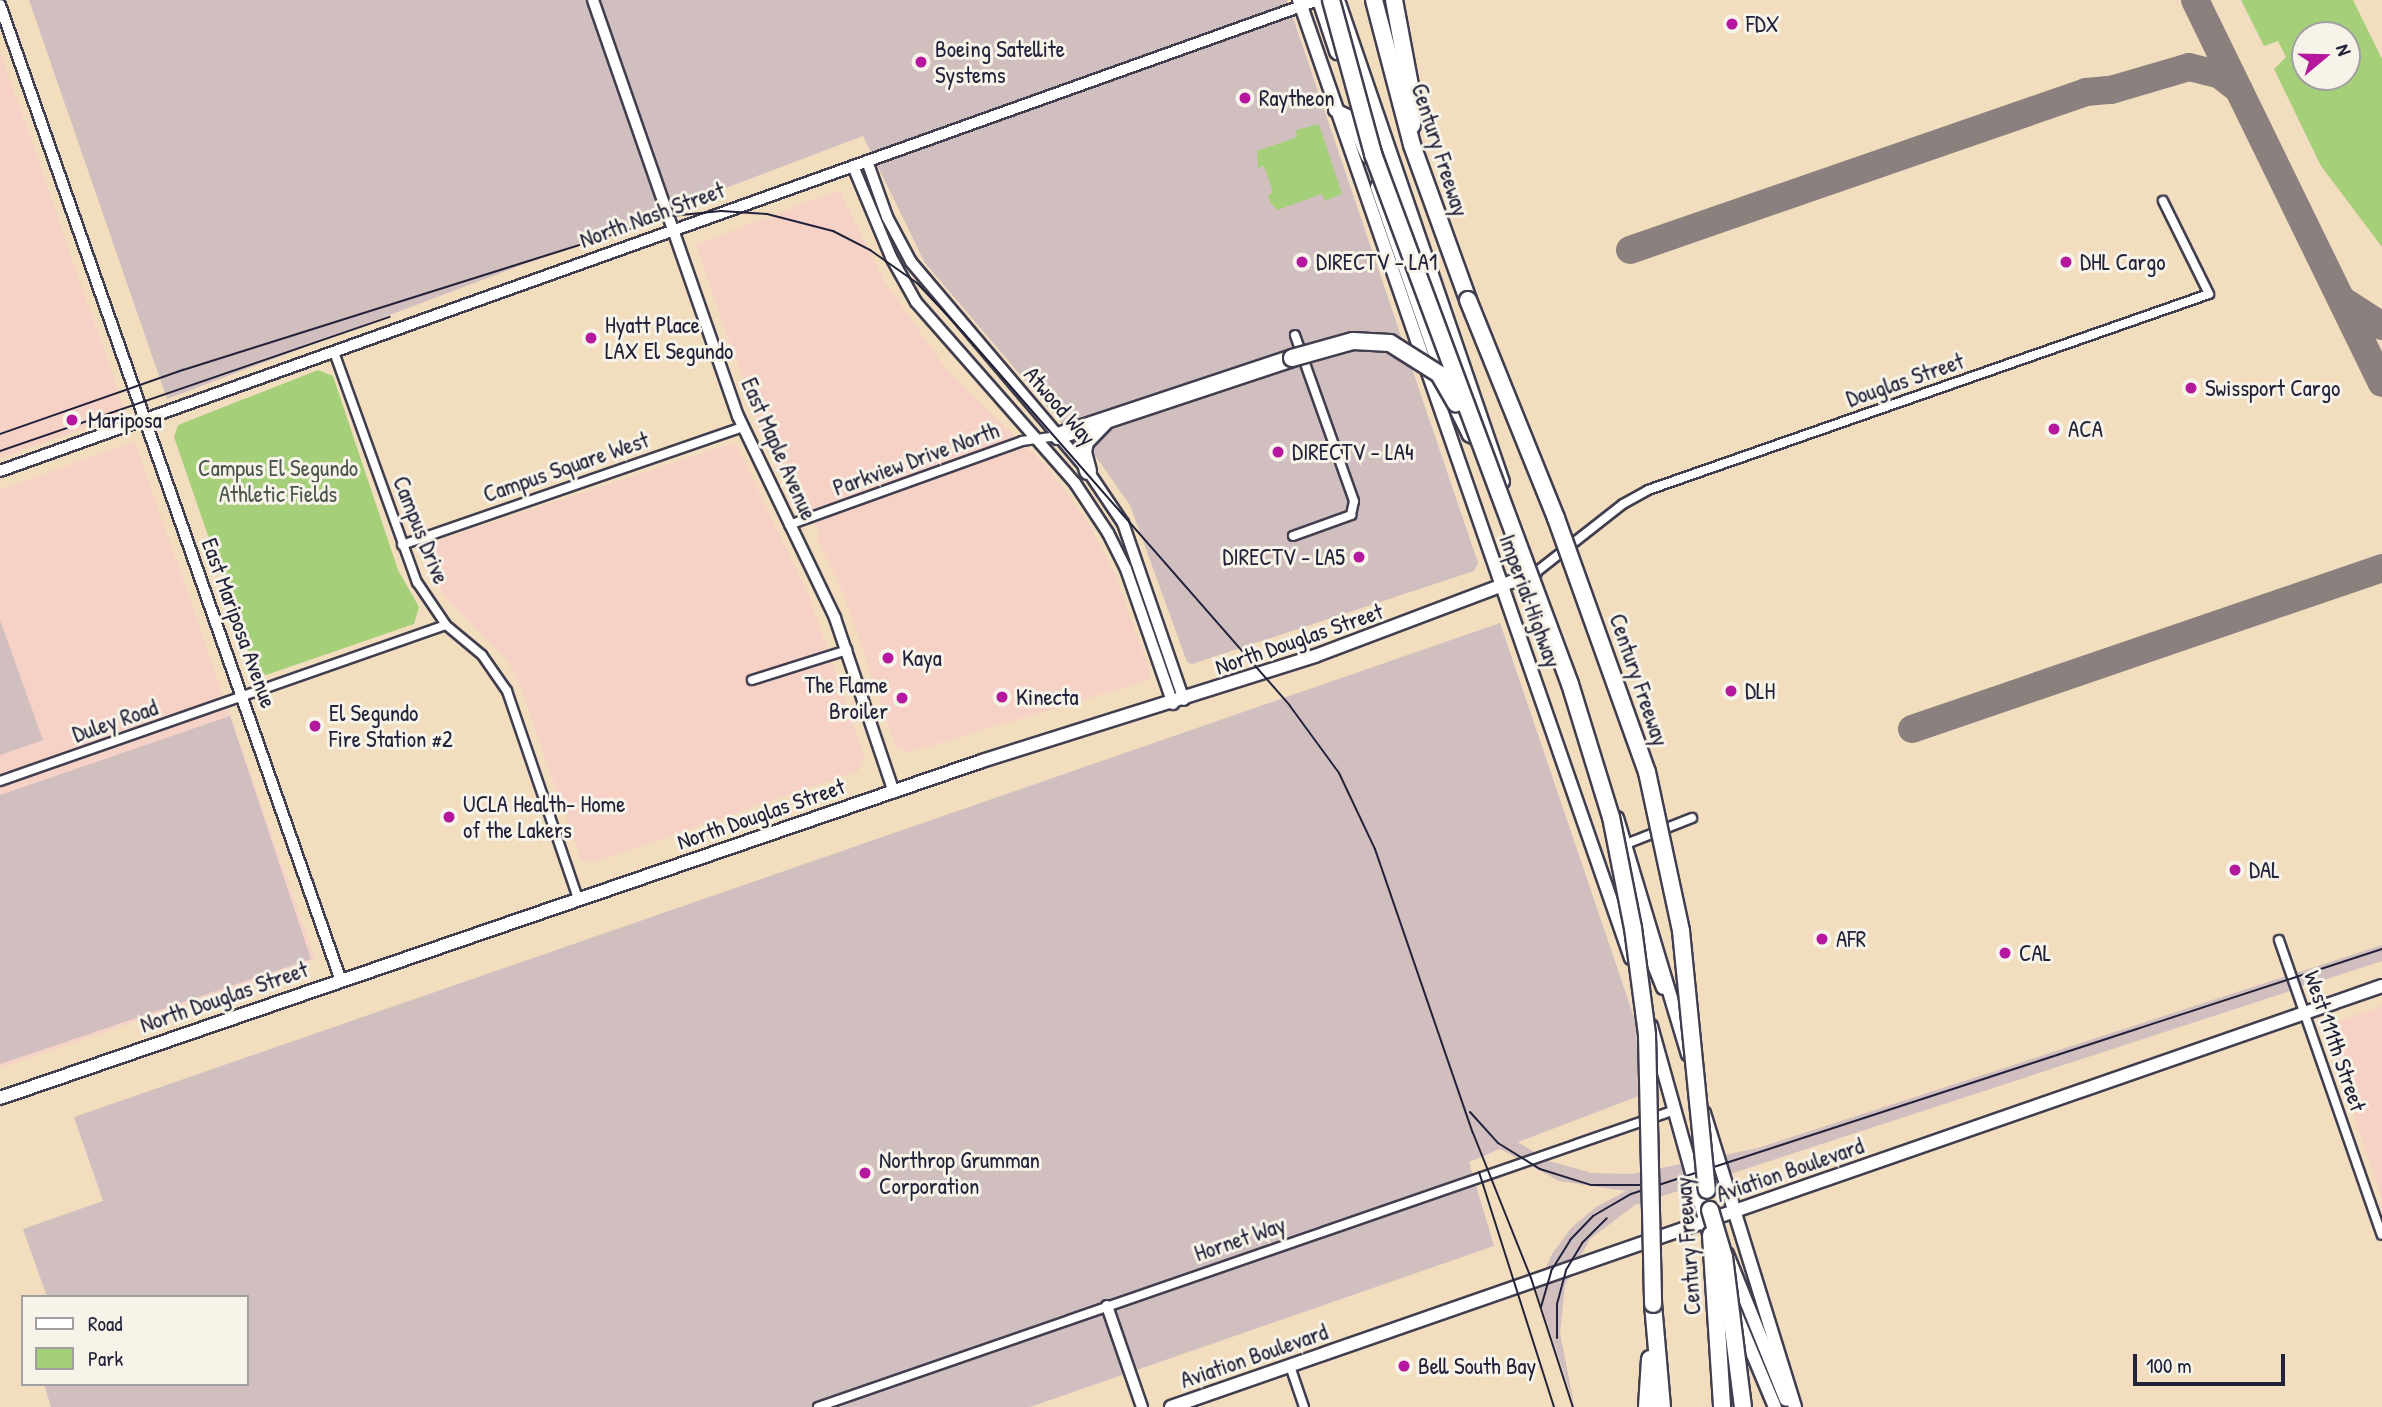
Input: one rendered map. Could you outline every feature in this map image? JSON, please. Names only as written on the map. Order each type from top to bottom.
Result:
[{"type":"highway","points":[[1320,0],[1373,154]]},
{"type":"highway","name":"Century Freeway","points":[[1331,0],[1373,154],[1570,684],[1624,876],[1648,1048],[1653,1304],[1662,1407]]},
{"type":"highway","name":"Century Freeway","points":[[1374,0],[1412,145],[1588,604],[1647,772],[1681,931],[1722,1407]]},
{"type":"highway","points":[[1394,0],[1412,96],[1412,145]]},
{"type":"highway","points":[[1058,436],[1328,346],[1353,341],[1390,343],[1438,374],[1486,461]]},
{"type":"highway","points":[[1088,471],[1083,452],[1085,442],[1106,421]]},
{"type":"highway","points":[[1707,1215],[1724,1257],[1743,1407]]},
{"type":"highway","points":[[1647,1407],[1653,1304]]},
{"type":"main road","name":"Imperial Highway","points":[[1338,0],[1626,844],[1732,1214],[1794,1407]]},
{"type":"main road","name":"Imperial Highway","points":[[1300,3],[1398,296],[1596,848],[1707,1215],[1725,1285],[1775,1407]]},
{"type":"main road","points":[[1335,110],[1350,117],[1357,131],[1457,418],[1469,435],[1490,444]]},
{"type":"main road","name":"North Douglas Street","points":[[0,1098],[340,978],[578,898],[894,792],[1179,702],[1503,589],[1535,573]]},
{"type":"main road","points":[[1596,848],[1614,861],[1657,974],[1674,1006]]},
{"type":"main road","name":"Aviation Boulevard","points":[[1171,1407],[1707,1215],[1732,1214],[2382,986]]},
{"type":"main road","points":[[1707,1215],[1717,1229],[1784,1397],[1794,1407]]},
{"type":"street","name":"East Maple Avenue","points":[[593,0],[742,427],[846,650],[894,792]]},
{"type":"street","name":"North Nash Street","points":[[0,471],[1300,3],[1320,0]]},
{"type":"street","name":"East Mariposa Avenue","points":[[0,5],[340,978]]},
{"type":"street","name":"Atwood Way","points":[[867,161],[887,217],[912,262],[1088,471],[1133,546],[1179,702]]},
{"type":"street","name":"Atwood Way","points":[[853,166],[891,257],[916,302],[1081,492],[1118,550],[1179,702]]},
{"type":"street","name":"Douglas Street","points":[[1535,573],[1622,505],[1648,490],[2209,295],[2163,201]]},
{"type":"street","points":[[1398,296],[1434,284]]},
{"type":"street","points":[[1293,536],[1351,515],[1354,501],[1294,335]]},
{"type":"street","name":"Campus Drive","points":[[334,352],[417,583],[446,625],[482,655],[507,691],[578,898]]},
{"type":"street","name":"Campus Square West","points":[[402,545],[742,427]]},
{"type":"street","name":"Parkview Drive North","points":[[789,525],[1036,439],[1058,436]]},
{"type":"street","name":"Duley Road","points":[[0,781],[446,625]]},
{"type":"street","points":[[752,680],[846,650]]},
{"type":"street","points":[[1626,844],[1692,818]]},
{"type":"street","name":"West 111th Street","points":[[2279,940],[2382,1235]]},
{"type":"street","name":"Hornet Way","points":[[818,1407],[1675,1110]]},
{"type":"street","points":[[1107,1306],[1142,1407]]},
{"type":"street","points":[[1290,1366],[1304,1407]]},
{"type":"shaded area","points":[[29,0],[1287,0],[1478,563],[1474,571],[1192,664],[1187,662],[1130,505],[1096,457],[1062,424],[925,263],[863,136],[167,399]]},
{"type":"shaded area","points":[[0,50],[126,414],[0,458]]},
{"type":"shaded area","points":[[839,190],[886,284],[947,370],[1046,466],[1085,518],[1113,569],[1151,674],[1149,680],[910,752],[896,747],[842,590],[816,537],[819,530],[801,501],[792,498],[764,440],[696,245]]},
{"type":"shaded area","points":[[135,442],[315,959],[0,1068],[0,489]]},
{"type":"shaded area","points":[[731,444],[737,446],[809,596],[865,758],[858,771],[591,863],[581,860],[518,680],[506,659],[444,596],[420,546]]},
{"type":"shaded area","points":[[0,620],[43,740],[0,755]]},
{"type":"shaded area","points":[[1500,623],[1636,1023],[1639,1096],[1518,1142],[1549,1161],[1592,1173],[1632,1174],[1758,1148],[2382,945],[2382,961],[1635,1205],[1590,1239],[1565,1285],[1560,1333],[1574,1404],[1536,1289],[1552,1254],[1571,1228],[1596,1207],[1626,1191],[1559,1181],[1500,1149],[1469,1162],[1494,1246],[1030,1407],[51,1407],[45,1386],[248,1386],[248,1295],[46,1295],[23,1229],[103,1201],[74,1117]]},
{"type":"shaded area","points":[[230,716],[311,959],[0,1064],[0,795]]},
{"type":"shaded area","points":[[2382,1006],[2382,1198],[2326,1036],[2335,1022]]},
{"type":"green space","points":[[2241,0],[2353,0],[2382,59],[2382,247],[2321,166],[2274,69],[2286,57],[2278,41],[2264,46]]},
{"type":"green space","points":[[1319,124],[1342,194],[1325,201],[1322,194],[1277,210],[1270,202],[1268,195],[1273,192],[1264,166],[1258,168],[1257,151],[1297,137],[1296,130]]},
{"type":"green space","name":"Campus El Segundo Athletic Fields","points":[[318,370],[333,376],[398,570],[419,607],[414,624],[266,675],[254,669],[174,437],[178,425]]},
{"type":"taxiway","points":[[2195,0],[2382,383]]},
{"type":"taxiway","points":[[1630,250],[2086,92],[2111,90],[2189,67],[2220,75],[2239,90]]},
{"type":"taxiway","points":[[2345,302],[2382,326]]},
{"type":"taxiway","points":[[1912,729],[2382,568]]},
{"type":"tram line","points":[[0,434],[183,370],[671,216],[721,211],[767,214],[833,231],[870,250],[917,283],[962,331],[1290,706],[1339,773],[1375,849],[1473,1133],[1531,1278],[1573,1407]]},
{"type":"tram line","points":[[0,451],[390,317]]},
{"type":"tram line","points":[[1541,1307],[1551,1271],[1570,1240],[1593,1216],[1631,1194],[2382,949]]},
{"type":"tram line","points":[[1470,1112],[1498,1143],[1540,1169],[1591,1185],[1642,1185]]},
{"type":"tram line","points":[[1479,1172],[1554,1407]]},
{"type":"tram line","points":[[1557,1338],[1557,1304],[1566,1270],[1582,1243],[1607,1218]]},
{"type":"place","name":"FDX","points":[[1732,24]]},
{"type":"place","name":"Boeing Satellite Systems","points":[[921,62]]},
{"type":"place","name":"Raytheon","points":[[1245,98]]},
{"type":"place","name":"DIRECTV - LA1","points":[[1302,262]]},
{"type":"place","name":"DHL Cargo","points":[[2066,262]]},
{"type":"place","name":"Hyatt Place LAX El Segundo","points":[[591,338]]},
{"type":"place","name":"Swissport Cargo","points":[[2191,388]]},
{"type":"place","name":"Mariposa","points":[[72,420]]},
{"type":"place","name":"ACA","points":[[2054,429]]},
{"type":"place","name":"DIRECTV - LA4","points":[[1278,452]]},
{"type":"place","name":"DIRECTV - LA5","points":[[1359,557]]},
{"type":"place","name":"Kaya","points":[[888,658]]},
{"type":"place","name":"DLH","points":[[1731,691]]},
{"type":"place","name":"Kinecta","points":[[1002,697]]},
{"type":"place","name":"The Flame Broiler","points":[[902,698]]},
{"type":"place","name":"El Segundo Fire Station #2","points":[[315,726]]},
{"type":"place","name":"UCLA Health- Home of the Lakers","points":[[449,817]]},
{"type":"place","name":"DAL","points":[[2235,870]]},
{"type":"place","name":"AFR","points":[[1822,939]]},
{"type":"place","name":"CAL","points":[[2005,953]]},
{"type":"place","name":"Northrop Grumman Corporation","points":[[865,1173]]},
{"type":"place","name":"Bell South Bay","points":[[1404,1366]]}]
